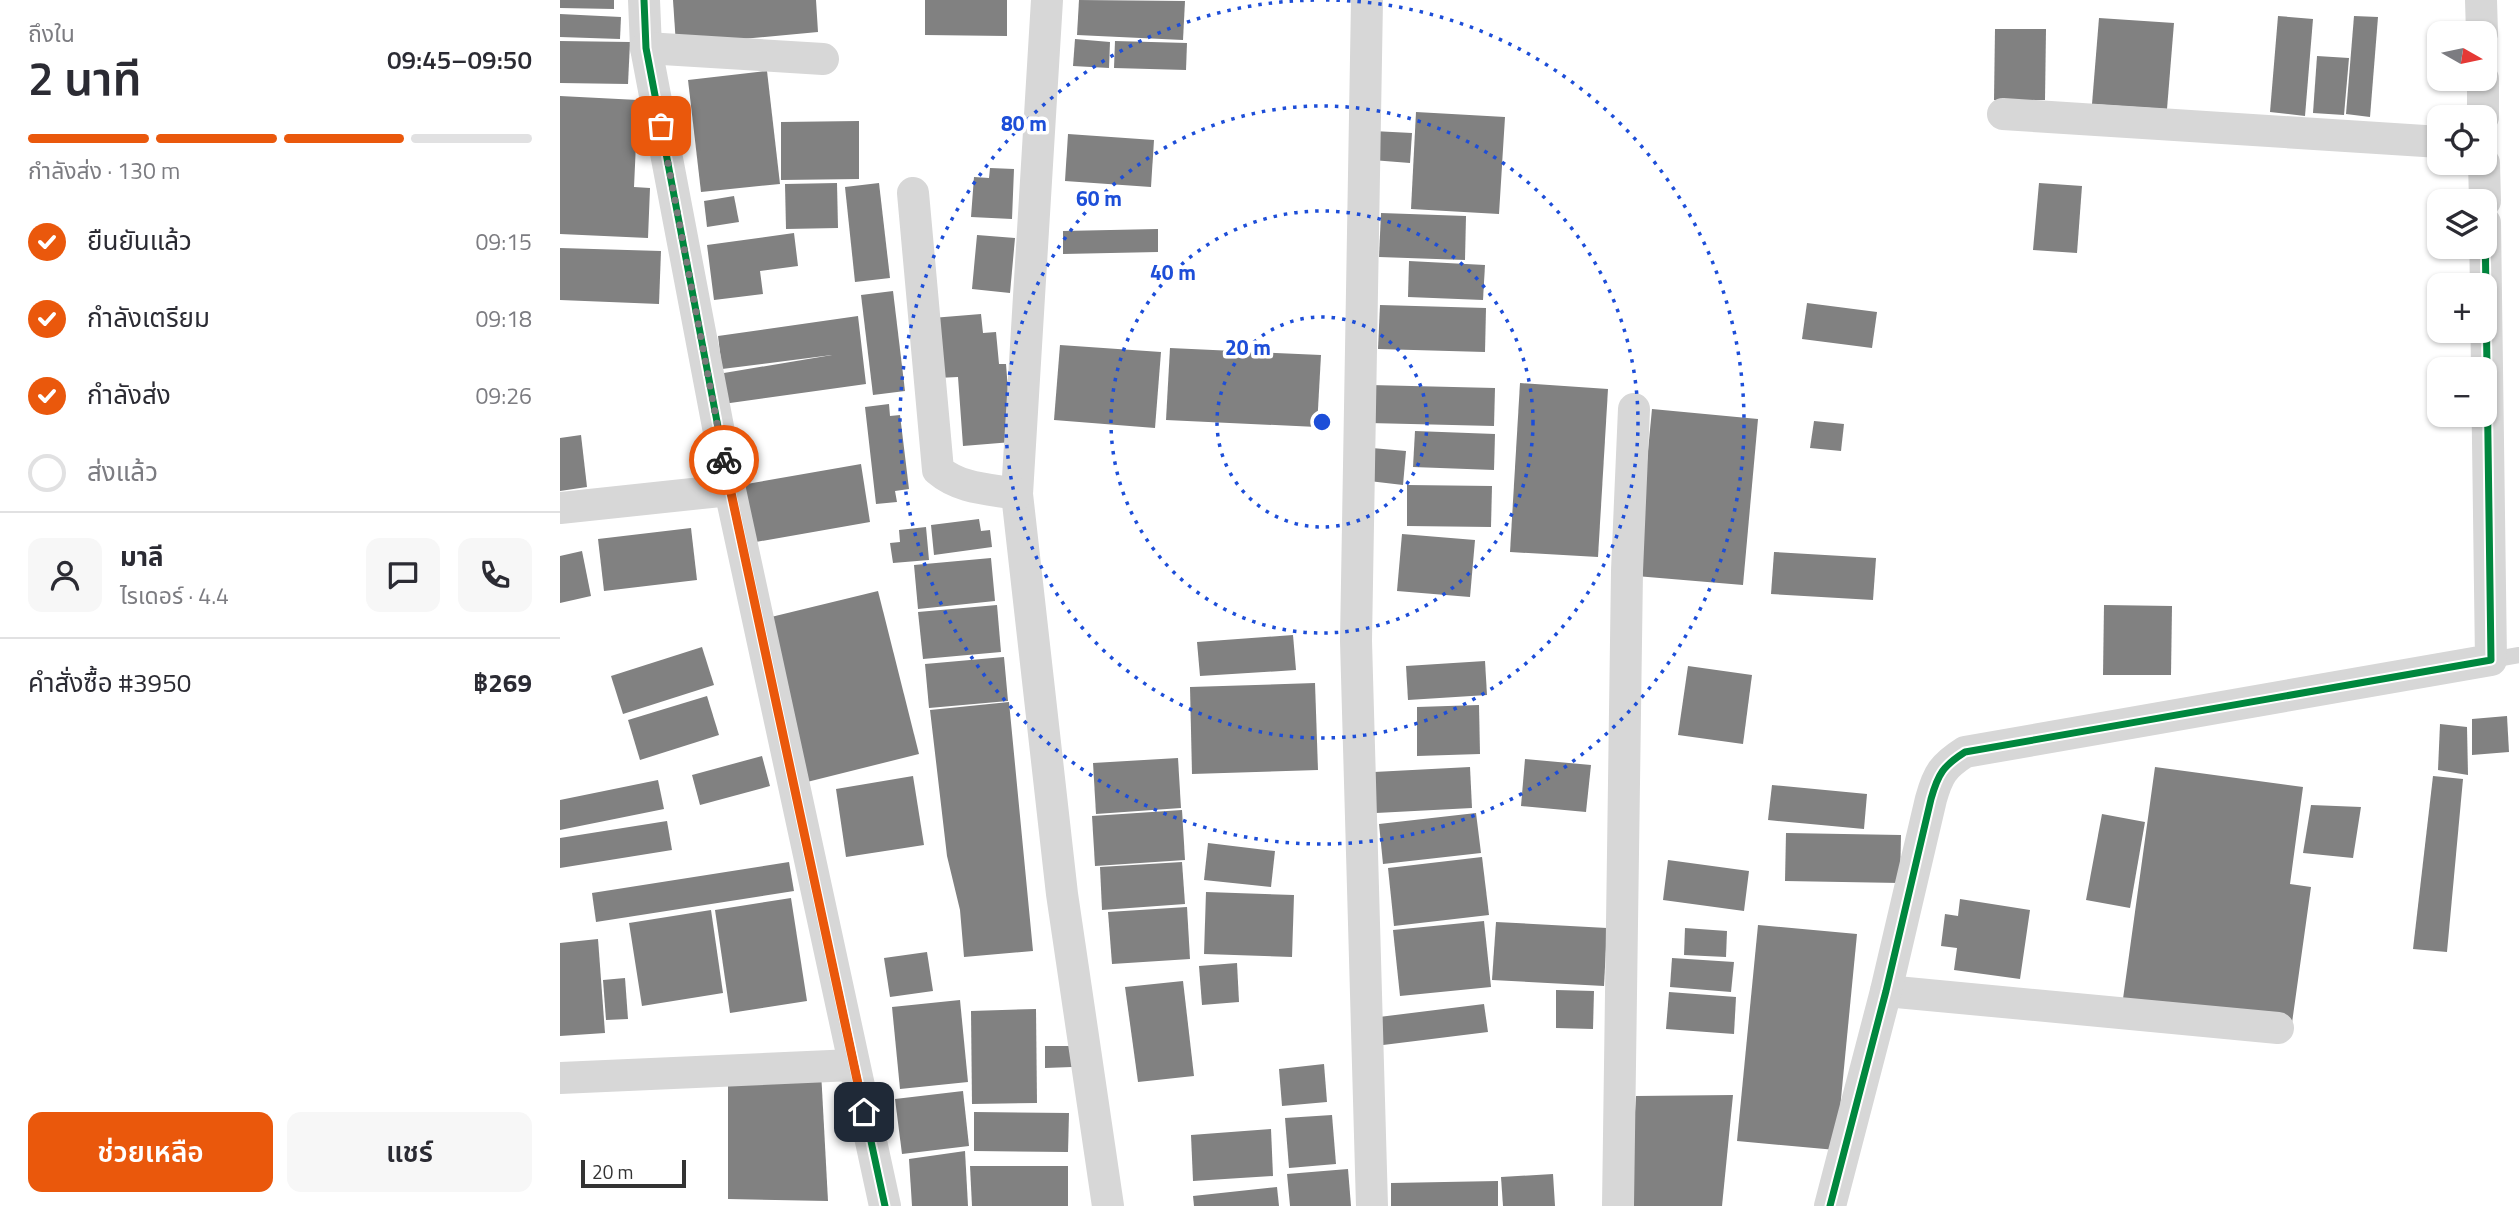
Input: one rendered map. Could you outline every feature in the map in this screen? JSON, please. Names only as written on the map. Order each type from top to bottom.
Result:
[{"type":"street","points":[[644,0],[646,48],[730,490],[885,1206]]},
{"type":"street","points":[[1047,0],[1017,494],[1062,894],[1108,1206]]},
{"type":"street","points":[[1367,0],[1356,641],[1372,1206]]},
{"type":"street","points":[[2481,0],[2482,21]]},
{"type":"street","points":[[646,48],[823,59]]},
{"type":"street","points":[[2003,114],[2427,141]]},
{"type":"street","points":[[913,193],[938,470],[950,481],[1017,494]]},
{"type":"street","points":[[1830,1206],[1937,779],[1947,763],[1965,752],[2505,657],[2487,259]]},
{"type":"street","points":[[1618,1206],[1627,571],[1634,409]]},
{"type":"street","points":[[560,508],[730,490]]},
{"type":"street","points":[[1886,991],[2278,1028]]},
{"type":"street","points":[[560,1078],[853,1065]]},
{"type":"building","points":[[560,0],[614,0],[614,9],[560,8]]},
{"type":"building","points":[[673,0],[816,0],[818,32],[676,45]]},
{"type":"building","points":[[925,0],[1007,0],[1007,36],[925,35]]},
{"type":"building","points":[[1079,0],[1185,1],[1183,40],[1077,35]]},
{"type":"building","points":[[560,14],[621,17],[620,39],[560,37]]},
{"type":"building","points":[[2278,16],[2313,19],[2305,116],[2270,112]]},
{"type":"building","points":[[2354,16],[2378,17],[2370,117],[2346,114]]},
{"type":"building","points":[[2099,18],[2174,23],[2167,109],[2092,104]]},
{"type":"building","points":[[1995,29],[2046,29],[2045,100],[1994,100]]},
{"type":"building","points":[[1075,39],[1110,42],[1109,68],[1073,66]]},
{"type":"building","points":[[560,41],[630,42],[628,84],[560,83]]},
{"type":"building","points":[[1115,41],[1187,43],[1186,70],[1114,68]]},
{"type":"building","points":[[2317,56],[2349,58],[2344,115],[2313,113]]},
{"type":"building","points":[[767,71],[780,184],[701,192],[688,80]]},
{"type":"building","points":[[560,96],[638,100],[634,187],[650,188],[648,238],[560,234]]},
{"type":"building","points":[[1416,112],[1505,117],[1499,214],[1411,209]]},
{"type":"building","points":[[859,121],[859,179],[781,180],[781,122]]},
{"type":"building","points":[[1373,131],[1412,133],[1410,163],[1372,160]]},
{"type":"building","points":[[1068,134],[1154,140],[1151,187],[1065,181]]},
{"type":"building","points":[[990,168],[1014,169],[1012,219],[971,217],[974,177],[989,178]]},
{"type":"building","points":[[837,183],[838,228],[786,229],[785,184]]},
{"type":"building","points":[[879,183],[890,278],[855,282],[845,187]]},
{"type":"building","points":[[2039,183],[2082,186],[2077,253],[2033,250]]},
{"type":"building","points":[[734,196],[739,222],[707,227],[704,201]]},
{"type":"building","points":[[1381,213],[1466,216],[1465,260],[1379,257]]},
{"type":"building","points":[[1158,229],[1158,252],[1063,254],[1063,231]]},
{"type":"building","points":[[794,233],[798,266],[760,271],[763,294],[714,300],[707,245]]},
{"type":"building","points":[[977,235],[1015,238],[1010,293],[972,289]]},
{"type":"building","points":[[560,248],[661,251],[659,304],[560,300]]},
{"type":"building","points":[[1409,261],[1485,265],[1483,300],[1408,297]]},
{"type":"building","points":[[893,291],[905,391],[873,395],[861,295]]},
{"type":"building","points":[[1807,303],[1877,312],[1872,348],[1802,339]]},
{"type":"building","points":[[1380,305],[1486,308],[1485,352],[1378,349]]},
{"type":"building","points":[[981,314],[983,333],[996,332],[999,364],[1006,364],[1012,442],[963,446],[958,377],[937,378],[932,318]]},
{"type":"building","points":[[858,316],[866,384],[723,404],[718,374],[832,355],[722,369],[718,336]]},
{"type":"building","points":[[1060,345],[1161,352],[1155,428],[1054,420]]},
{"type":"building","points":[[1170,348],[1321,355],[1317,427],[1166,420]]},
{"type":"building","points":[[1520,383],[1608,389],[1598,557],[1510,552]]},
{"type":"building","points":[[1370,385],[1495,388],[1494,426],[1369,423]]},
{"type":"building","points":[[889,404],[890,416],[900,415],[909,489],[895,491],[897,502],[876,504],[865,407]]},
{"type":"building","points":[[1652,409],[1758,419],[1743,585],[1636,576]]},
{"type":"building","points":[[1814,421],[1844,424],[1841,451],[1810,448]]},
{"type":"building","points":[[1415,431],[1495,434],[1494,470],[1413,467]]},
{"type":"building","points":[[581,435],[587,487],[560,491],[560,438]]},
{"type":"building","points":[[1372,448],[1406,451],[1403,485],[1369,481]]},
{"type":"building","points":[[861,464],[870,522],[750,543],[741,485]]},
{"type":"building","points":[[1407,485],[1492,486],[1491,527],[1407,526]]},
{"type":"building","points":[[979,519],[981,531],[990,530],[992,547],[934,555],[931,525]]},
{"type":"building","points":[[926,527],[929,560],[893,563],[890,543],[900,542],[899,530]]},
{"type":"building","points":[[691,528],[697,580],[604,591],[598,539]]},
{"type":"building","points":[[1402,534],[1475,540],[1470,597],[1397,591]]},
{"type":"building","points":[[582,551],[591,596],[560,603],[560,556]]},
{"type":"building","points":[[1774,552],[1876,558],[1873,600],[1771,594]]},
{"type":"building","points":[[991,558],[995,601],[918,609],[914,565]]},
{"type":"building","points":[[878,591],[919,754],[807,782],[767,618]]},
{"type":"building","points":[[997,605],[1001,652],[923,659],[918,612]]},
{"type":"building","points":[[2104,605],[2172,606],[2171,675],[2103,675]]},
{"type":"building","points":[[1293,635],[1296,670],[1200,676],[1197,642]]},
{"type":"building","points":[[702,647],[714,685],[623,714],[611,676]]},
{"type":"building","points":[[1004,657],[1008,701],[929,708],[925,664]]},
{"type":"building","points":[[1485,661],[1487,695],[1408,700],[1406,666]]},
{"type":"building","points":[[1688,666],[1752,675],[1743,744],[1678,735]]},
{"type":"building","points":[[1315,683],[1318,770],[1192,774],[1190,687]]},
{"type":"building","points":[[707,696],[719,735],[640,760],[628,720]]},
{"type":"building","points":[[1009,702],[1033,951],[964,957],[960,910],[947,856],[930,710]]},
{"type":"building","points":[[1479,705],[1480,754],[1417,756],[1417,707]]},
{"type":"building","points":[[2507,716],[2509,752],[2472,755],[2472,719]]},
{"type":"building","points":[[2440,724],[2467,727],[2468,775],[2438,770]]},
{"type":"building","points":[[762,756],[770,786],[700,805],[692,775]]},
{"type":"building","points":[[1178,758],[1181,808],[1096,814],[1093,763]]},
{"type":"building","points":[[1525,759],[1591,765],[1586,812],[1521,806]]},
{"type":"building","points":[[1470,767],[1472,808],[1376,813],[1374,772]]},
{"type":"building","points":[[2155,767],[2303,787],[2290,884],[2311,887],[2291,1030],[2122,1006]]},
{"type":"building","points":[[913,776],[924,845],[846,857],[836,789]]},
{"type":"building","points":[[2433,776],[2463,779],[2447,952],[2413,949]]},
{"type":"building","points":[[658,780],[664,809],[560,830],[560,800]]},
{"type":"building","points":[[1772,785],[1867,794],[1864,829],[1768,820]]},
{"type":"building","points":[[2311,805],[2361,807],[2353,858],[2303,853]]},
{"type":"building","points":[[1182,810],[1185,860],[1095,866],[1092,816]]},
{"type":"building","points":[[1476,813],[1481,853],[1383,864],[1379,824]]},
{"type":"building","points":[[2102,814],[2145,822],[2130,908],[2086,900]]},
{"type":"building","points":[[667,821],[672,850],[560,868],[560,838]]},
{"type":"building","points":[[1786,833],[1901,835],[1900,883],[1785,881]]},
{"type":"building","points":[[1208,843],[1275,851],[1271,887],[1204,880]]},
{"type":"building","points":[[1482,857],[1489,915],[1394,926],[1388,868]]},
{"type":"building","points":[[1668,860],[1749,871],[1744,911],[1663,900]]},
{"type":"building","points":[[789,862],[794,891],[596,922],[592,893]]},
{"type":"building","points":[[1182,862],[1185,904],[1102,910],[1100,867]]},
{"type":"building","points":[[1206,892],[1294,895],[1292,957],[1204,954]]},
{"type":"building","points":[[791,898],[807,1001],[730,1013],[715,910]]},
{"type":"building","points":[[1960,899],[2030,910],[2020,979],[1954,970],[1957,948],[1941,946],[1945,914],[1958,916]]},
{"type":"building","points":[[1187,907],[1190,959],[1112,964],[1108,912]]},
{"type":"building","points":[[711,910],[723,993],[642,1006],[629,923]]},
{"type":"building","points":[[1484,921],[1491,987],[1400,996],[1393,930]]},
{"type":"building","points":[[1496,922],[1607,928],[1604,986],[1492,980]]},
{"type":"building","points":[[1758,925],[1857,934],[1836,1150],[1737,1141]]},
{"type":"building","points":[[1685,928],[1727,931],[1726,957],[1684,955]]},
{"type":"building","points":[[598,939],[605,1033],[560,1036],[560,943]]},
{"type":"building","points":[[927,952],[933,991],[890,997],[884,958]]},
{"type":"building","points":[[1672,958],[1734,962],[1731,992],[1670,987]]},
{"type":"building","points":[[1237,963],[1239,1002],[1202,1005],[1199,966]]},
{"type":"building","points":[[625,978],[628,1019],[606,1020],[603,980]]},
{"type":"building","points":[[1183,981],[1194,1076],[1138,1082],[1125,987]]},
{"type":"building","points":[[1556,990],[1594,991],[1593,1029],[1556,1028]]},
{"type":"building","points":[[1669,992],[1736,997],[1734,1034],[1666,1029]]},
{"type":"building","points":[[960,1000],[968,1082],[900,1089],[892,1007]]},
{"type":"building","points":[[1484,1004],[1488,1032],[1375,1046],[1371,1018]]},
{"type":"building","points":[[1036,1009],[1037,1103],[972,1104],[971,1011]]},
{"type":"building","points":[[1045,1046],[1072,1046],[1072,1067],[1045,1068]]},
{"type":"building","points":[[1324,1064],[1327,1102],[1282,1106],[1279,1069]]},
{"type":"building","points":[[821,1071],[828,1201],[728,1199],[728,1077]]},
{"type":"building","points":[[963,1091],[969,1146],[902,1154],[895,1099]]},
{"type":"building","points":[[1733,1095],[1722,1206],[1629,1206],[1636,1096]]},
{"type":"building","points":[[974,1112],[1069,1113],[1068,1152],[974,1151]]},
{"type":"building","points":[[1332,1115],[1336,1164],[1289,1168],[1285,1118]]},
{"type":"building","points":[[1271,1129],[1273,1176],[1193,1181],[1191,1135]]},
{"type":"building","points":[[965,1151],[968,1206],[912,1206],[909,1159]]},
{"type":"building","points":[[970,1166],[1068,1166],[1068,1206],[972,1206]]},
{"type":"building","points":[[1348,1169],[1351,1206],[1290,1206],[1287,1174]]},
{"type":"building","points":[[1553,1174],[1555,1206],[1503,1206],[1501,1177]]},
{"type":"building","points":[[1498,1181],[1498,1206],[1391,1206],[1391,1183]]},
{"type":"building","points":[[1277,1187],[1279,1206],[1194,1206],[1193,1196]]},
{"type":"cycle path","points":[[644,0],[646,48],[730,490],[885,1206]]},
{"type":"cycle path","points":[[1830,1206],[1886,991],[1931,799],[1946,766],[1965,752],[2491,660],[2485,259]]},
{"type":"way so far","points":[[661,126],[724,460]]},
{"type":"route","points":[[724,460],[864,1112]]}]
